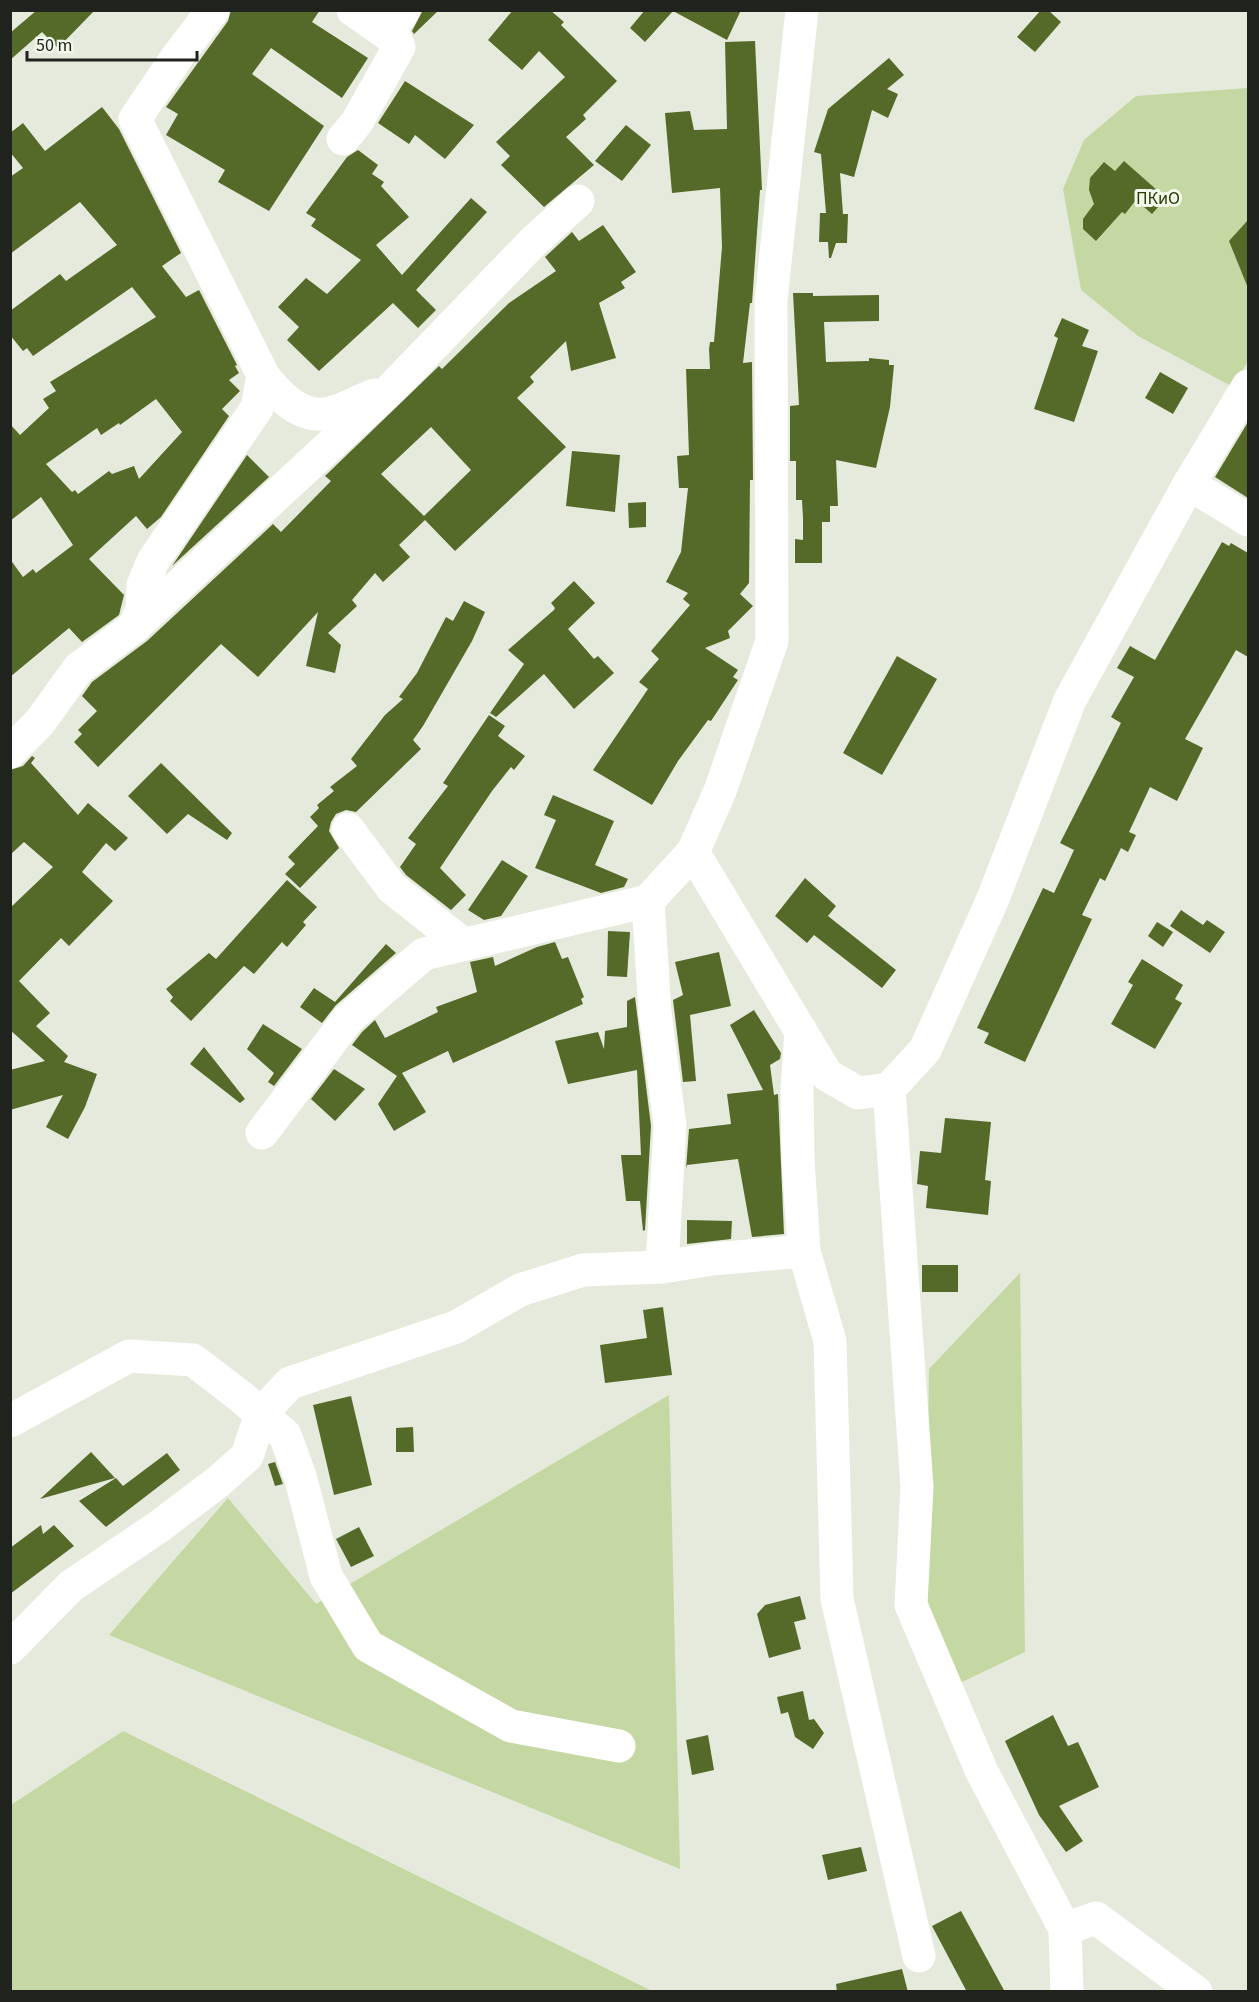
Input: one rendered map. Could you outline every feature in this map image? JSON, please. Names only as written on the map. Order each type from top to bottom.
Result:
[{"type":"street","points":[[213,10],[177,57],[135,119],[263,375],[279,398],[304,410],[325,414],[391,389]]},
{"type":"street","points":[[343,139],[357,122],[399,47],[396,40],[396,22],[359,17],[353,10]]},
{"type":"street","points":[[262,1133],[348,1019],[424,954],[648,901],[693,852],[720,791],[772,641],[771,300],[802,10]]},
{"type":"street","points":[[10,752],[40,722],[78,669],[134,627],[391,389],[533,242],[578,201]]},
{"type":"street","points":[[134,627],[142,609],[143,585],[153,561],[257,408],[263,375]]},
{"type":"street","points":[[693,852],[827,1075],[858,1093],[890,1089],[925,1050],[992,901],[1070,700],[1189,484],[1248,386]]},
{"type":"street","points":[[1189,484],[1248,520]]},
{"type":"street","points":[[348,829],[392,888],[463,944]]},
{"type":"street","points":[[648,901],[655,1013],[670,1125],[662,1267]]},
{"type":"street","points":[[801,1031],[797,1108],[804,1251],[830,1341],[837,1599],[919,1956]]},
{"type":"street","points":[[890,1089],[918,1487],[910,1605],[982,1772],[1065,1929],[1067,1992]]},
{"type":"street","points":[[10,1648],[71,1586],[161,1525],[247,1456],[261,1414],[290,1383],[456,1327],[520,1290],[583,1270],[662,1267],[713,1258],[804,1251]]},
{"type":"street","points":[[10,1421],[129,1356],[193,1360],[285,1435],[300,1476],[326,1576],[368,1646],[511,1726],[619,1746]]},
{"type":"street","points":[[1065,1929],[1096,1918],[1196,1992]]},
{"type":"green space","name":"ПКиО","points":[[1248,88],[1248,361],[1233,387],[1138,336],[1081,290],[1063,189],[1084,140],[1136,96]]},
{"type":"green space","points":[[1020,1273],[1025,1652],[958,1684],[926,1611],[929,1369]]},
{"type":"green space","points":[[669,1395],[680,1869],[109,1635],[228,1498],[316,1604]]},
{"type":"green space","points":[[123,1731],[652,1991],[11,1991],[11,1805]]},
{"type":"building","points":[[37,10],[95,10],[58,48],[42,32],[10,60],[10,33]]},
{"type":"building","points":[[231,10],[320,10],[312,22],[368,58],[342,98],[271,48],[252,74],[324,126],[269,211],[218,182],[225,170],[166,135],[178,114],[166,107],[228,21]]},
{"type":"building","points":[[423,10],[439,10],[414,34],[412,31]]},
{"type":"building","points":[[513,10],[550,10],[564,22],[561,25],[617,81],[583,115],[586,119],[566,137],[594,165],[544,207],[501,165],[510,156],[496,142],[565,77],[539,51],[522,70],[488,40]]},
{"type":"building","points":[[645,10],[741,10],[727,40],[673,11],[645,42],[630,28]]},
{"type":"building","points":[[1041,10],[1048,10],[1061,22],[1035,52],[1017,37]]},
{"type":"building","points":[[755,41],[762,190],[760,190],[752,303],[750,303],[743,363],[752,362],[753,480],[750,480],[749,583],[740,594],[753,606],[728,631],[730,638],[705,648],[738,670],[733,677],[738,680],[711,721],[708,720],[678,761],[652,805],[593,770],[648,689],[639,682],[659,659],[651,651],[690,605],[683,599],[688,593],[666,582],[681,552],[688,488],[679,488],[677,456],[689,455],[686,369],[710,369],[710,342],[714,342],[722,247],[720,188],[672,193],[665,113],[690,111],[694,130],[727,129],[725,42]]},
{"type":"building","points":[[889,58],[904,75],[887,89],[898,94],[888,118],[872,110],[854,177],[840,173],[843,214],[848,214],[847,243],[836,243],[831,258],[829,258],[828,242],[819,242],[820,213],[826,213],[821,154],[814,152],[828,109]]},
{"type":"building","points":[[405,81],[474,125],[445,159],[415,135],[409,144],[378,123]]},
{"type":"building","points":[[102,107],[119,129],[181,253],[162,266],[186,297],[199,290],[237,365],[235,366],[239,373],[229,380],[240,391],[222,409],[229,416],[161,517],[147,529],[136,516],[89,559],[124,595],[119,615],[82,642],[69,628],[10,677],[10,559],[23,577],[33,569],[36,573],[73,545],[41,497],[10,521],[10,424],[20,435],[49,408],[43,399],[56,391],[50,382],[156,317],[132,287],[33,356],[27,348],[23,351],[10,335],[10,311],[60,274],[66,281],[117,245],[80,202],[10,254],[10,177],[23,168],[10,152],[10,133],[23,123],[45,151]],"holes":[[[156,399],[182,432],[139,479],[134,466],[112,474],[109,471],[78,494],[75,490],[72,492],[46,464],[97,428],[101,435],[119,423],[120,425]]]},
{"type":"building","points":[[626,125],[651,145],[622,181],[595,161]]},
{"type":"building","points":[[358,150],[378,165],[372,174],[384,182],[381,186],[409,217],[376,245],[402,275],[471,198],[487,212],[416,290],[436,310],[418,328],[393,303],[319,371],[287,340],[299,327],[278,307],[306,278],[327,294],[361,260],[311,226],[316,219],[306,213],[347,157]]},
{"type":"building","points":[[1124,161],[1166,198],[1152,214],[1136,200],[1125,214],[1122,212],[1096,241],[1083,229],[1083,219],[1094,204],[1089,190],[1090,178],[1104,162],[1115,171]]},
{"type":"building","points":[[1248,220],[1248,288],[1229,241]]},
{"type":"building","points":[[603,225],[636,272],[621,282],[625,288],[599,303],[616,358],[571,371],[566,341],[530,377],[534,382],[517,398],[566,447],[455,551],[425,520],[399,545],[410,557],[383,582],[375,573],[352,600],[357,606],[328,633],[341,645],[335,673],[306,666],[318,612],[258,677],[221,644],[98,767],[74,742],[82,734],[78,730],[97,711],[82,696],[92,682],[147,641],[273,524],[281,532],[331,481],[325,476],[439,366],[442,369],[509,303],[556,271],[545,257],[572,232],[579,241]],"holes":[[[431,427],[471,470],[424,516],[381,474]]]},
{"type":"building","points":[[793,293],[813,293],[813,296],[879,295],[879,321],[824,322],[826,362],[869,361],[869,358],[889,360],[889,365],[894,365],[890,407],[876,468],[836,460],[838,506],[830,506],[830,522],[822,522],[822,563],[795,563],[795,539],[803,540],[803,518],[802,500],[796,500],[796,461],[790,461],[790,406],[799,405]]},
{"type":"building","points":[[1062,318],[1089,330],[1082,346],[1098,351],[1074,422],[1034,409],[1058,338],[1054,336]]},
{"type":"building","points":[[1160,372],[1188,388],[1173,414],[1145,398]]},
{"type":"building","points":[[1248,422],[1248,498],[1215,477]]},
{"type":"building","points":[[572,451],[620,455],[615,512],[566,506]]},
{"type":"building","points":[[247,455],[269,477],[172,566]]},
{"type":"building","points":[[646,502],[646,527],[629,528],[628,503]]},
{"type":"building","points":[[1222,542],[1229,546],[1231,543],[1248,553],[1248,657],[1236,650],[1185,739],[1203,748],[1177,801],[1150,787],[1129,832],[1136,835],[1128,852],[1121,848],[1105,881],[1100,878],[1082,915],[1092,919],[1025,1062],[984,1043],[989,1033],[977,1028],[1043,888],[1054,893],[1074,850],[1060,843],[1121,723],[1111,717],[1134,677],[1117,668],[1130,646],[1155,660]]},
{"type":"building","points":[[574,581],[595,603],[568,629],[594,659],[598,656],[614,673],[574,709],[544,674],[496,717],[490,713],[524,664],[508,650],[554,610],[551,603]]},
{"type":"building","points":[[464,601],[485,612],[472,641],[413,740],[421,749],[356,812],[346,810],[336,814],[329,831],[339,848],[300,888],[285,874],[295,864],[288,857],[318,826],[310,817],[319,808],[317,805],[334,791],[330,787],[357,766],[351,759],[385,715],[403,699],[399,697],[417,673],[446,617],[453,621]]},
{"type":"building","points":[[897,656],[937,679],[882,775],[843,753]]},
{"type":"building","points":[[489,715],[505,726],[498,736],[525,756],[514,770],[511,767],[492,791],[440,868],[466,895],[451,910],[406,875],[400,867],[416,844],[408,838],[448,786],[443,783]]},
{"type":"building","points":[[32,756],[35,758],[31,763],[78,815],[88,803],[128,838],[115,851],[106,843],[82,872],[113,901],[69,946],[61,938],[19,981],[50,1013],[36,1026],[68,1056],[64,1062],[97,1074],[85,1107],[68,1139],[46,1127],[63,1095],[10,1110],[10,1070],[45,1061],[10,1030],[10,908],[53,867],[24,842],[10,855],[10,770],[23,766]]},
{"type":"building","points":[[161,763],[232,833],[227,840],[188,814],[167,834],[128,796]]},
{"type":"building","points":[[553,795],[614,821],[595,865],[628,879],[624,887],[601,893],[535,868],[556,820],[544,815]]},
{"type":"building","points":[[502,860],[528,876],[501,916],[484,920],[468,910]]},
{"type":"building","points":[[805,878],[836,906],[828,916],[896,970],[882,988],[814,935],[807,943],[775,916]]},
{"type":"building","points":[[287,880],[317,907],[303,922],[306,925],[287,947],[282,942],[254,974],[244,966],[191,1021],[170,1001],[173,997],[166,989],[209,953],[216,959]]},
{"type":"building","points":[[1181,910],[1203,925],[1207,920],[1225,932],[1210,953],[1170,926]]},
{"type":"building","points":[[1157,922],[1173,932],[1163,947],[1148,936]]},
{"type":"building","points":[[608,931],[630,932],[627,977],[607,976]]},
{"type":"building","points":[[555,942],[562,959],[568,957],[584,997],[581,999],[583,1004],[453,1063],[448,1051],[402,1073],[426,1112],[394,1131],[378,1104],[397,1076],[352,1045],[362,1032],[375,1020],[385,1038],[438,1012],[436,1007],[477,992],[470,962],[493,957],[495,966],[537,947]]},
{"type":"building","points":[[386,944],[396,953],[336,1005],[322,1023],[300,1007],[314,988],[335,1002]]},
{"type":"building","points":[[719,952],[731,1006],[690,1015],[696,1081],[683,1082],[673,1000],[683,995],[675,962]]},
{"type":"building","points":[[1142,959],[1183,985],[1175,999],[1182,1003],[1155,1049],[1111,1024],[1133,985],[1128,982]]},
{"type":"building","points":[[635,997],[651,1126],[645,1230],[643,1231],[640,1201],[626,1201],[621,1155],[641,1155],[637,1070],[568,1084],[555,1041],[598,1032],[604,1049],[605,1031],[627,1027],[627,1001]]},
{"type":"building","points":[[754,1010],[781,1053],[780,1059],[770,1065],[774,1095],[778,1094],[784,1234],[752,1237],[738,1159],[687,1165],[686,1169],[689,1129],[731,1124],[727,1094],[763,1090],[730,1025]]},
{"type":"building","points":[[263,1024],[302,1049],[274,1086],[268,1082],[274,1073],[247,1049]]},
{"type":"building","points":[[204,1047],[245,1099],[240,1103],[190,1064]]},
{"type":"building","points":[[334,1069],[365,1089],[335,1121],[311,1099]]},
{"type":"building","points":[[945,1118],[991,1122],[985,1180],[991,1181],[988,1215],[926,1208],[928,1186],[917,1184],[920,1151],[941,1153]]},
{"type":"building","points":[[687,1220],[732,1221],[731,1239],[687,1244]]},
{"type":"building","points":[[922,1265],[958,1265],[958,1292],[922,1292]]},
{"type":"building","points":[[663,1307],[672,1375],[605,1383],[600,1345],[647,1338],[643,1310]]},
{"type":"building","points":[[351,1396],[372,1485],[334,1495],[313,1405]]},
{"type":"building","points":[[413,1427],[414,1452],[396,1452],[396,1428]]},
{"type":"building","points":[[91,1452],[115,1478],[40,1499]]},
{"type":"building","points":[[167,1453],[180,1470],[106,1527],[79,1501],[116,1478],[123,1486]]},
{"type":"building","points":[[275,1462],[283,1484],[275,1486],[268,1464]]},
{"type":"building","points":[[41,1525],[43,1534],[54,1525],[74,1546],[10,1594],[10,1548]]},
{"type":"building","points":[[359,1527],[374,1556],[351,1567],[336,1539]]},
{"type":"building","points":[[800,1596],[806,1619],[794,1622],[801,1649],[769,1658],[757,1614],[765,1605]]},
{"type":"building","points":[[803,1691],[809,1720],[814,1719],[824,1733],[813,1749],[795,1737],[788,1712],[781,1714],[777,1697]]},
{"type":"building","points":[[1053,1715],[1068,1746],[1078,1742],[1099,1787],[1059,1806],[1083,1841],[1066,1852],[1039,1815],[1005,1741]]},
{"type":"building","points":[[708,1735],[714,1770],[692,1775],[686,1740]]},
{"type":"building","points":[[861,1847],[867,1871],[828,1880],[822,1855]]},
{"type":"building","points":[[961,1911],[1005,1992],[967,1992],[932,1926]]},
{"type":"building","points":[[902,1969],[908,1992],[837,1992],[836,1984]]}]
